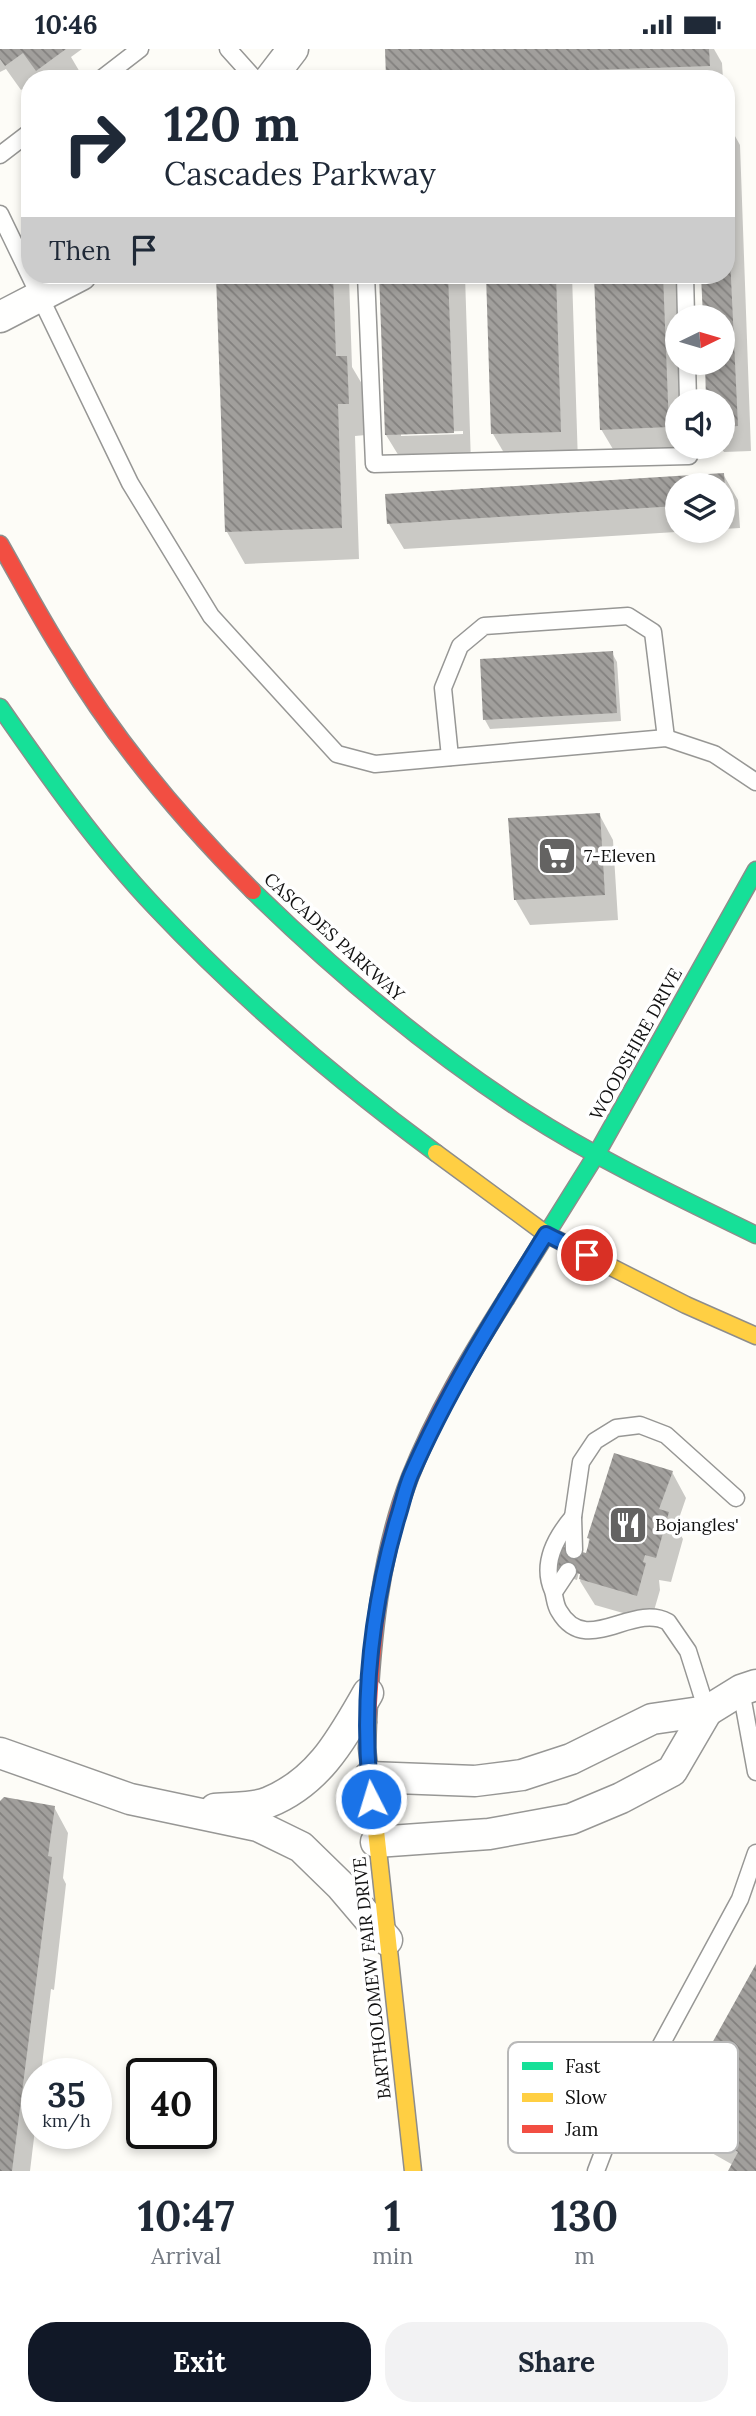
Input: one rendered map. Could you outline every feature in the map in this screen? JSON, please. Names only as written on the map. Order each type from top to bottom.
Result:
[{"type":"main road","name":"CASCADES PARKWAY","points":[[0,544],[28,599],[113,727],[168,797],[262,901],[317,952],[434,1051],[505,1101],[696,1210],[756,1235]]},
{"type":"main road","points":[[0,707],[53,783],[155,907],[251,1002],[367,1102],[489,1189],[546,1234],[686,1305],[756,1336]]},
{"type":"main road","name":"WOODSHIRE DRIVE","points":[[546,1234],[596,1155],[756,870]]},
{"type":"main road","name":"BARTHOLOMEW FAIR DRIVE","points":[[413,2171],[369,1777],[372,1637],[380,1590],[410,1477],[462,1369],[546,1234]]},
{"type":"street","points":[[277,70],[293,49]]},
{"type":"street","points":[[0,317],[63,284]]},
{"type":"street","points":[[369,1777],[475,1781],[522,1775],[571,1759],[652,1719],[707,1711],[748,1688]]},
{"type":"street","points":[[194,1812],[267,1803],[314,1775],[345,1734],[369,1691]]},
{"type":"street","points":[[376,1842],[489,1834],[571,1819],[621,1798],[672,1771],[707,1711]]},
{"type":"street","points":[[0,1753],[130,1800],[258,1826],[301,1847],[341,1886],[387,1940]]},
{"type":"lane","points":[[113,70],[140,49]]},
{"type":"lane","points":[[228,49],[247,70]]},
{"type":"lane","points":[[0,155],[21,139]]},
{"type":"lane","points":[[0,214],[21,259]]},
{"type":"lane","points":[[33,284],[131,483],[211,616],[337,754],[375,764],[666,738],[714,754],[756,782]]},
{"type":"lane","points":[[366,284],[374,464],[665,457]]},
{"type":"lane","points":[[685,284],[686,305]]},
{"type":"lane","points":[[450,757],[443,688],[460,646],[484,626],[628,616],[653,632],[666,738]]},
{"type":"lane","points":[[574,1550],[573,1517],[584,1455],[607,1431],[628,1425],[652,1428],[666,1435],[736,1498]]},
{"type":"lane","points":[[573,1517],[554,1545],[546,1572],[561,1615],[578,1629],[596,1631],[644,1616],[668,1622],[688,1651],[707,1711]]},
{"type":"lane","points":[[554,1592],[568,1571]]},
{"type":"lane","points":[[748,1688],[756,1772]]},
{"type":"lane","points":[[663,2042],[740,1899],[756,1853]]},
{"type":"lane","points":[[596,2171],[603,2153]]},
{"type":"building","points":[[0,49],[66,49],[37,70],[23,53],[5,66],[0,59]]},
{"type":"building","points":[[385,49],[709,49],[710,66],[592,70],[386,70]]},
{"type":"building","points":[[216,284],[333,284],[336,356],[347,356],[349,404],[338,404],[342,528],[225,532]]},
{"type":"building","points":[[379,284],[448,284],[454,433],[385,435]]},
{"type":"building","points":[[486,284],[556,284],[561,432],[491,434]]},
{"type":"building","points":[[594,284],[663,284],[668,389],[665,389],[665,427],[600,430]]},
{"type":"building","points":[[701,284],[731,284],[732,305],[702,305]]},
{"type":"building","points":[[735,363],[738,426],[735,426],[735,389],[706,389],[705,375],[735,375]]},
{"type":"building","points":[[665,477],[665,507],[387,524],[385,494]]},
{"type":"building","points":[[613,651],[617,713],[483,720],[480,659]]},
{"type":"building","name":"7-Eleven","points":[[600,813],[605,895],[514,900],[508,818]]},
{"type":"building","name":"Bojangles'","points":[[614,1453],[673,1471],[659,1509],[669,1512],[656,1558],[645,1555],[643,1562],[646,1563],[637,1596],[579,1579],[580,1574],[554,1567],[560,1546],[586,1553],[590,1539],[587,1538]]},
{"type":"building","points":[[4,1797],[55,1806],[48,1856],[52,1857],[26,2058],[21,2058],[21,2100],[12,2171],[0,2171],[0,1801]]},
{"type":"building","points":[[756,1964],[756,2171],[728,2171],[738,2153],[738,2042],[713,2042]]},
{"type":"traffic: fast","points":[[0,707],[94,836],[135,885],[188,941],[290,1037],[436,1153]]},
{"type":"traffic: fast","points":[[506,1299],[596,1155],[756,870]]},
{"type":"traffic: fast","points":[[253,891],[384,1009],[489,1088],[610,1162],[756,1235]]},
{"type":"traffic: slow","points":[[436,1153],[546,1234],[686,1305],[756,1336]]},
{"type":"traffic: slow","points":[[368,1722],[367,1748],[413,2171]]},
{"type":"traffic: jam","points":[[0,544],[56,641],[105,718],[151,779],[253,891]]},
{"type":"traffic: jam","points":[[368,1722],[379,1598],[400,1506],[410,1477],[442,1408],[506,1299]]},
{"type":"place","name":"7-Eleven","points":[[557,856]]},
{"type":"place","name":"Bojangles'","points":[[628,1525]]},
{"type":"route","points":[[371,1799],[367,1748],[372,1637],[392,1538],[410,1477],[462,1369],[546,1234],[587,1255]]}]
